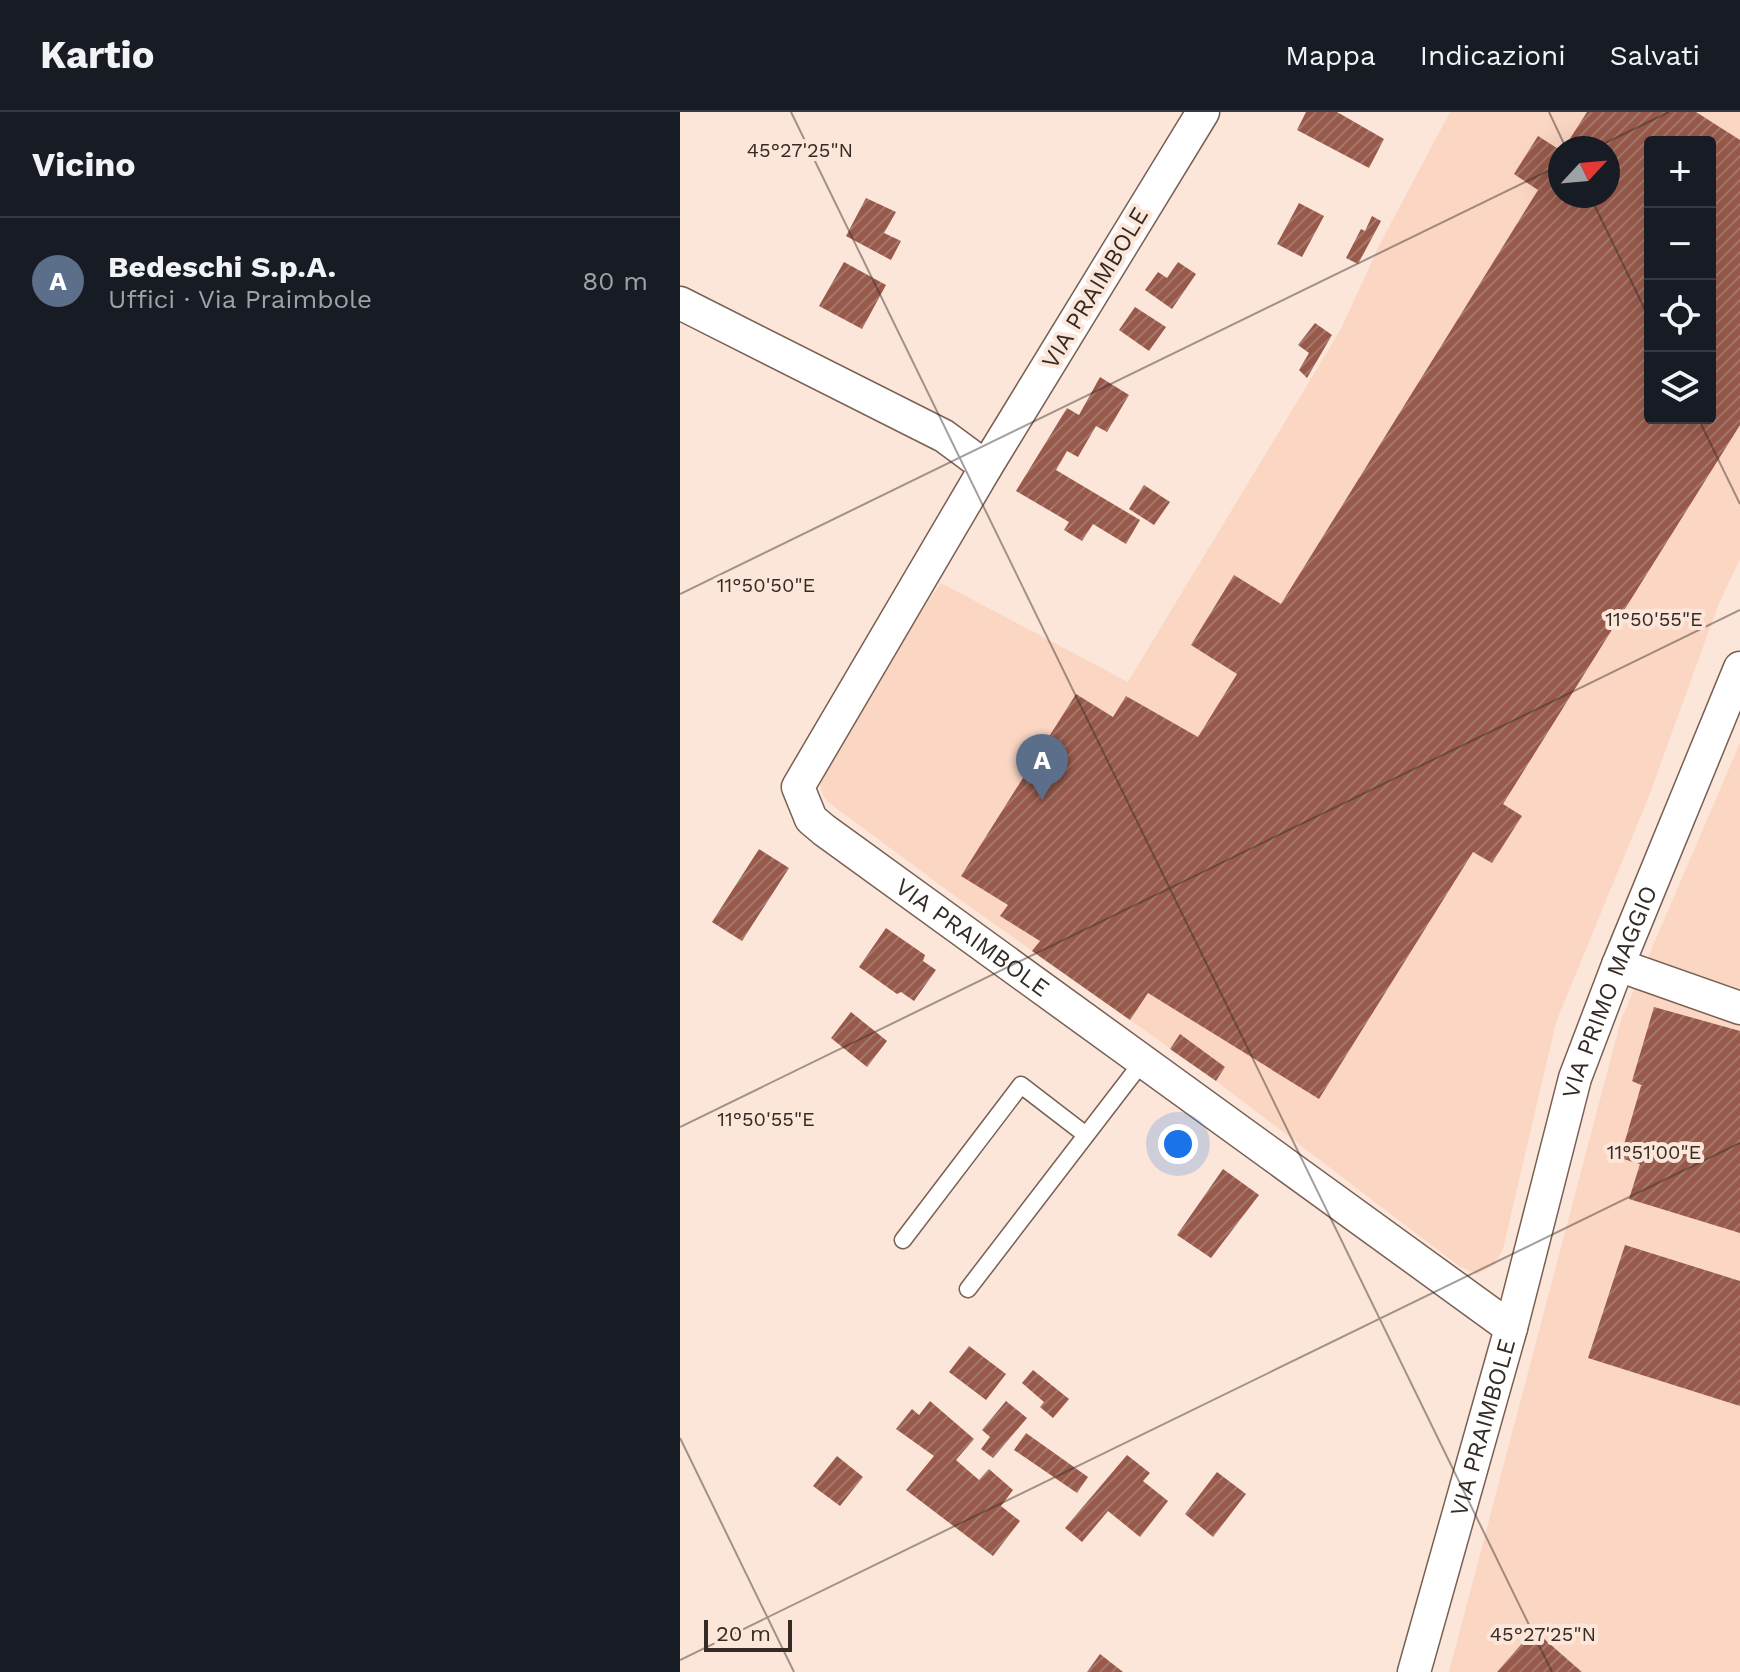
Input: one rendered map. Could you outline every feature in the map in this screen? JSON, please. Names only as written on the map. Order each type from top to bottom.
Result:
[{"type":"street","name":"VIA PRAIMBOLE","points":[[1203,112],[986,467],[798,787],[811,819],[824,830],[1511,1328],[1414,1672]]},
{"type":"street","points":[[680,303],[944,436],[986,467]]},
{"type":"street","name":"VIA PRIMO MAGGIO","points":[[1511,1328],[1575,1078],[1740,668]]},
{"type":"street","points":[[1618,965],[1740,1008]]},
{"type":"lane","points":[[968,1289],[1143,1061]]},
{"type":"lane","points":[[903,1240],[1021,1085],[1086,1135]]},
{"type":"shaded area","points":[[1450,112],[1740,112],[1740,559],[1719,603],[1649,796],[1556,1022],[1503,1249],[1494,1265],[1477,1274],[1459,1266],[1216,1081],[828,802],[820,782],[821,773],[941,583],[1128,682],[1341,329],[1380,244]]},
{"type":"shaded area","points":[[1740,743],[1740,1672],[1449,1672],[1621,1020]]},
{"type":"building","points":[[1306,112],[1337,112],[1384,139],[1369,168],[1297,130]]},
{"type":"building","points":[[1587,112],[1696,112],[1740,140],[1740,425],[1503,804],[1522,816],[1492,863],[1473,852],[1319,1099],[1148,993],[1130,1020],[1032,951],[1040,941],[1000,916],[1008,905],[961,876],[1076,694],[1113,717],[1126,696],[1198,737],[1237,674],[1191,645],[1234,575],[1281,604],[1538,190],[1514,174],[1538,136],[1548,142],[1548,208],[1620,208],[1620,136],[1572,136]]},
{"type":"building","points":[[866,198],[896,212],[884,233],[901,241],[891,260],[846,236]]},
{"type":"building","points":[[1299,203],[1324,216],[1302,257],[1277,244]]},
{"type":"building","points":[[1372,216],[1381,221],[1358,264],[1346,258],[1361,229],[1365,231]]},
{"type":"building","points":[[844,262],[886,285],[862,329],[819,306]]},
{"type":"building","points":[[1178,262],[1196,274],[1172,309],[1145,290],[1158,272],[1167,278]]},
{"type":"building","points":[[1135,307],[1166,327],[1149,351],[1119,330]]},
{"type":"building","points":[[1315,323],[1332,335],[1307,378],[1299,370],[1309,353],[1298,345]]},
{"type":"building","points":[[1100,377],[1129,395],[1107,432],[1096,426],[1078,457],[1067,451],[1056,470],[1140,520],[1126,544],[1093,524],[1082,541],[1064,530],[1069,522],[1016,491],[1067,408],[1079,415]]},
{"type":"building","points":[[1144,485],[1170,502],[1154,525],[1129,509]]},
{"type":"building","points":[[759,849],[789,868],[742,941],[712,922]]},
{"type":"building","points":[[886,928],[925,955],[923,961],[936,970],[914,1001],[901,992],[897,994],[859,967]]},
{"type":"building","points":[[1654,1007],[1740,1031],[1740,1233],[1629,1199],[1640,1164],[1620,1158],[1643,1086],[1632,1081]]},
{"type":"building","points":[[851,1012],[887,1041],[867,1067],[831,1038]]},
{"type":"building","points":[[1180,1034],[1225,1067],[1216,1081],[1170,1049]]},
{"type":"building","points":[[1223,1169],[1259,1195],[1211,1258],[1177,1235]]},
{"type":"building","points":[[1625,1245],[1740,1281],[1740,1406],[1588,1358]]},
{"type":"building","points":[[969,1346],[1006,1374],[986,1400],[949,1372]]},
{"type":"building","points":[[1033,1370],[1069,1399],[1053,1418],[1040,1407],[1044,1402],[1022,1383]]},
{"type":"building","points":[[930,1401],[974,1439],[956,1460],[979,1480],[989,1469],[1013,1490],[1001,1506],[1020,1521],[993,1556],[906,1490],[934,1456],[896,1429],[912,1409],[919,1415]]},
{"type":"building","points":[[1006,1401],[1027,1418],[993,1458],[981,1449],[990,1437],[982,1430]]},
{"type":"building","points":[[1026,1433],[1088,1477],[1077,1493],[1014,1450]]},
{"type":"building","points":[[1127,1455],[1150,1473],[1143,1481],[1168,1501],[1140,1537],[1108,1511],[1082,1542],[1065,1528]]},
{"type":"building","points":[[837,1456],[863,1477],[840,1506],[813,1486]]},
{"type":"building","points":[[1217,1472],[1246,1494],[1213,1537],[1185,1514]]},
{"type":"building","points":[[1534,1630],[1575,1666],[1582,1672],[1497,1672]]},
{"type":"building","points":[[1100,1654],[1123,1672],[1087,1672]]},
{"type":"place","name":"Bedeschi S.p.A.","points":[[1042,800]]}]
